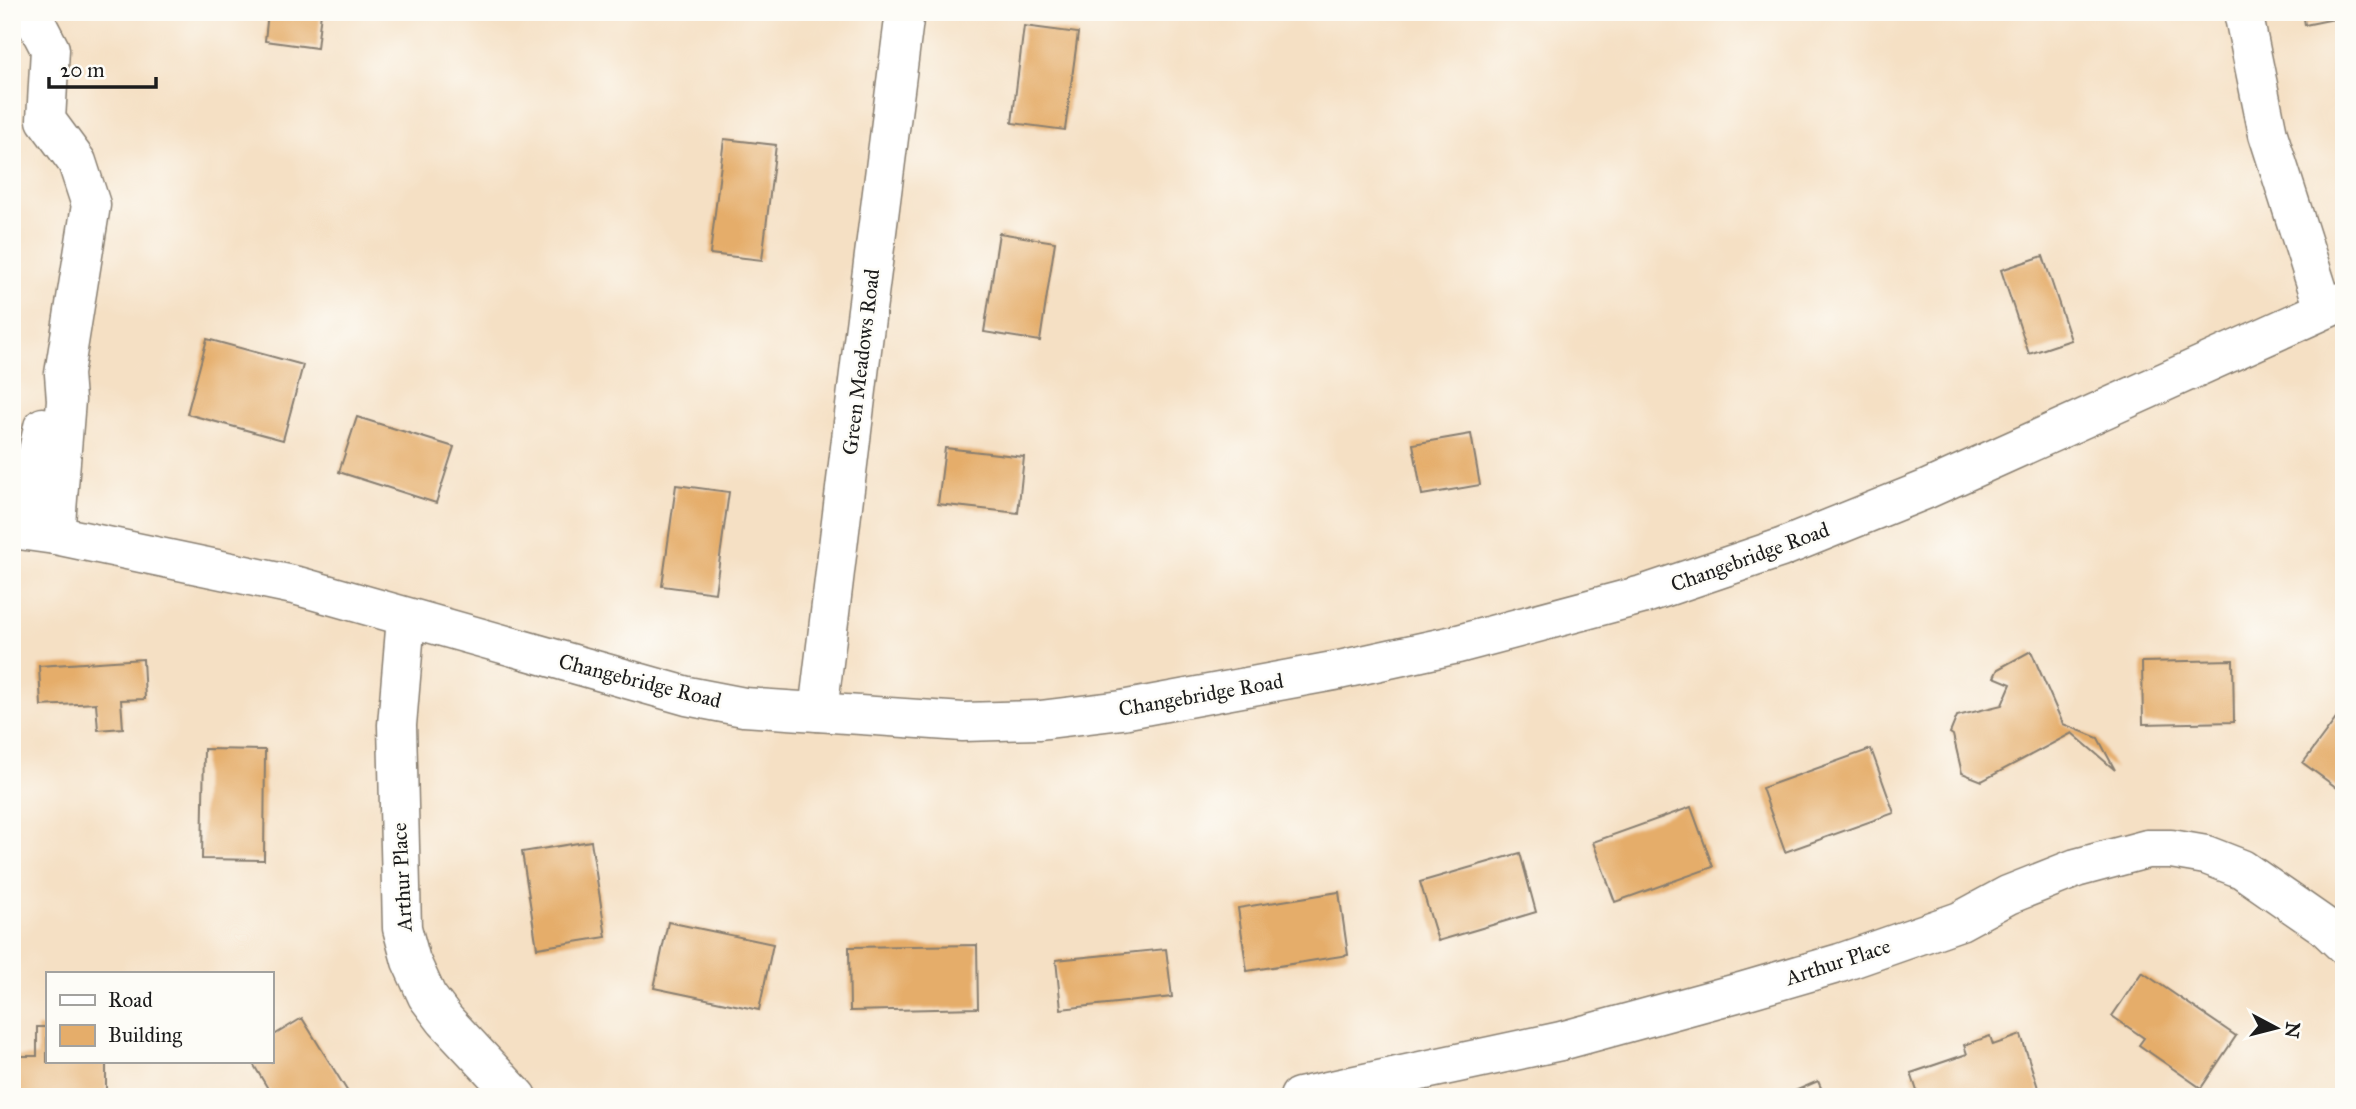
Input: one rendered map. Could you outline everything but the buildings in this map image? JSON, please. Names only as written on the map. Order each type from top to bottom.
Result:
[{"type":"main road","points":[[26,12],[38,26],[50,49],[46,120],[77,162],[91,205],[64,374],[66,400],[30,531]]},
{"type":"main road","name":"Green Meadows Road","points":[[818,712],[905,12]]},
{"type":"main road","points":[[2243,12],[2268,134],[2334,305]]},
{"type":"main road","points":[[12,38],[50,49]]},
{"type":"main road","name":"Changebridge Road","points":[[30,531],[298,586],[687,696],[744,707],[963,722],[1040,720],[1122,710],[1339,670],[1458,644],[1642,595],[1781,548],[1925,489],[2334,305]]},
{"type":"main road","name":"Arthur Place","points":[[407,618],[397,725],[402,928],[411,961],[427,996],[445,1020],[517,1097]]},
{"type":"main road","name":"Arthur Place","points":[[1299,1097],[1561,1041],[1744,991],[1839,963],[1960,920],[2008,895],[2076,868],[2147,849],[2171,849],[2206,855],[2242,869],[2324,926],[2344,945]]}]
